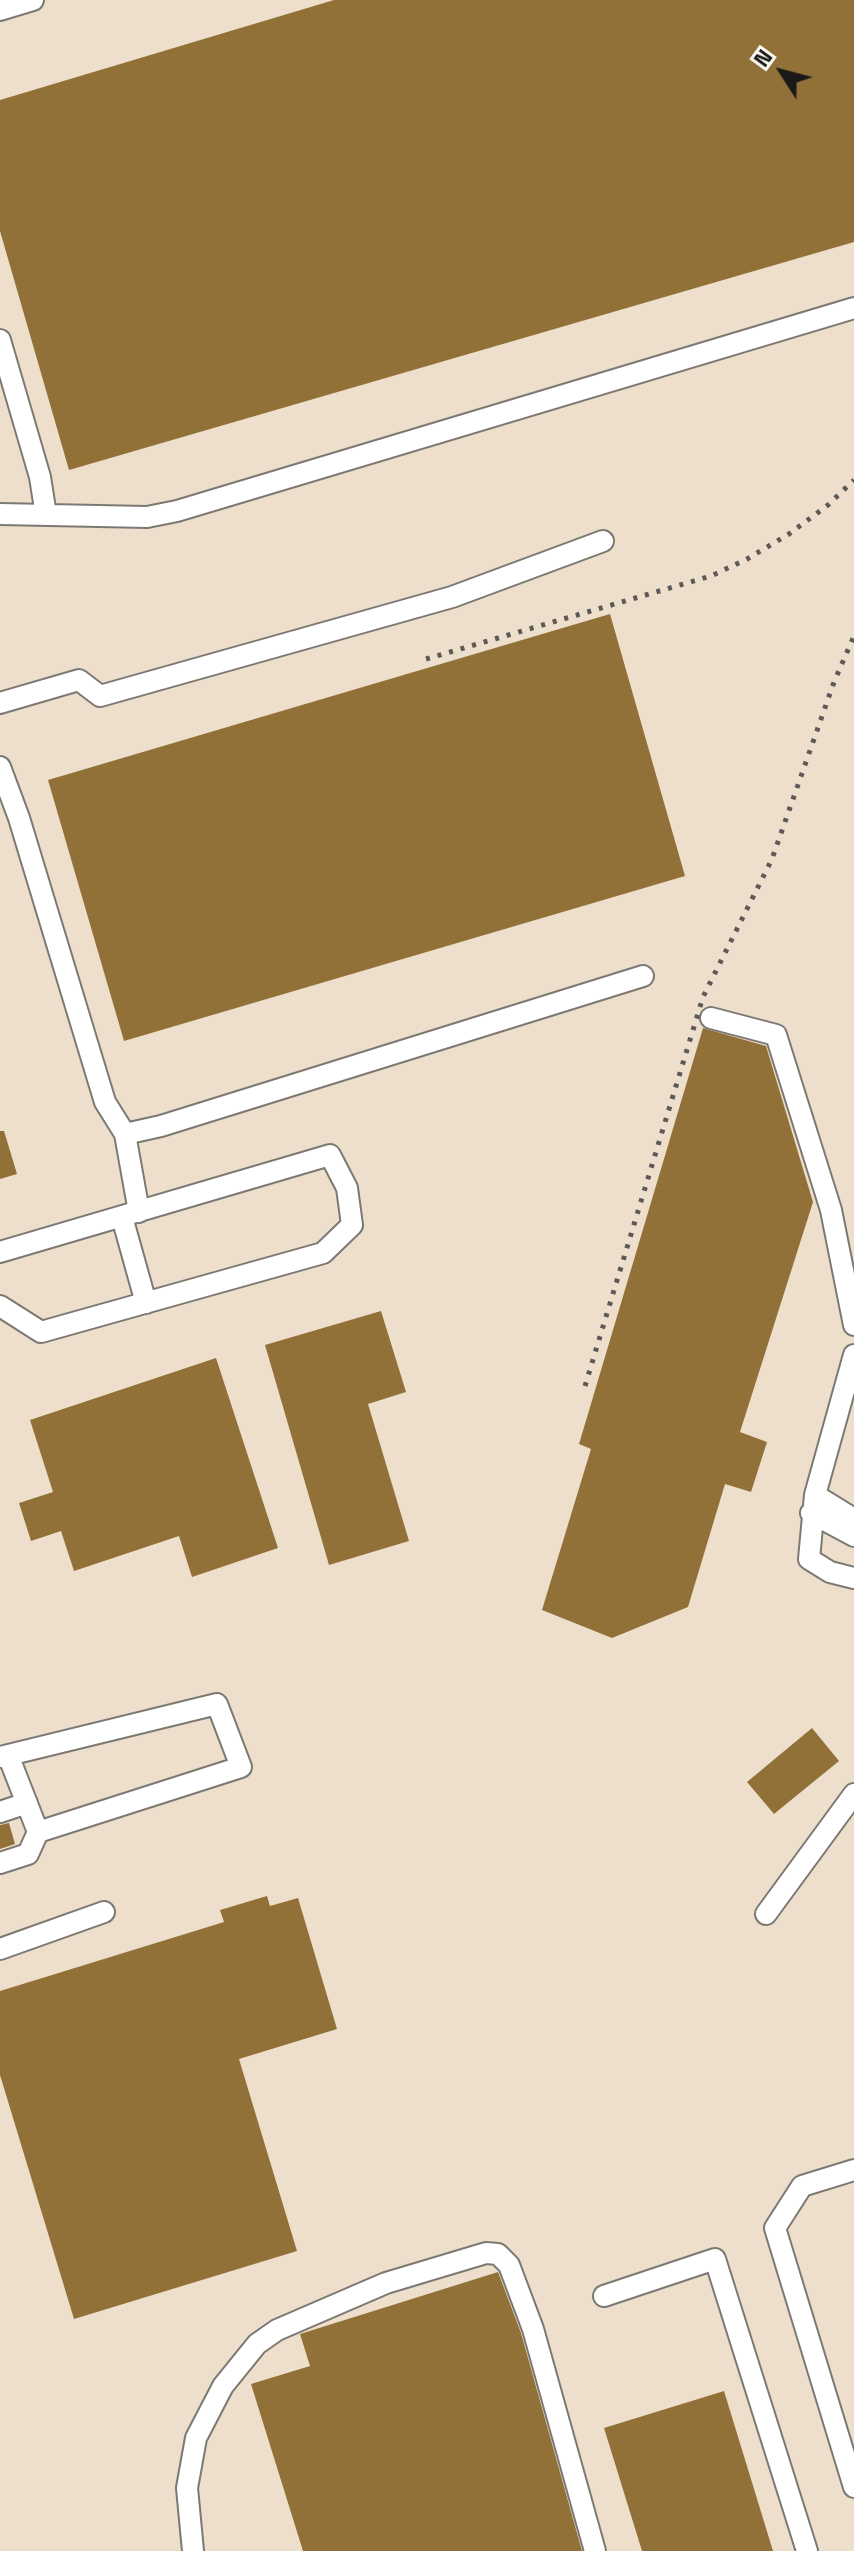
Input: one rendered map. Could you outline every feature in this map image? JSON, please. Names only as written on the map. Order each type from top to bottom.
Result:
[{"type":"street","points":[[0,10],[33,0]]},
{"type":"street","points":[[0,514],[147,517],[177,511],[854,308]]},
{"type":"street","points":[[0,340],[40,477],[46,515]]},
{"type":"street","points":[[0,703],[79,680],[100,696],[452,597],[603,541]]},
{"type":"street","points":[[0,767],[19,818],[105,1102],[125,1134],[130,1214],[146,1303]]},
{"type":"street","points":[[125,1134],[161,1126],[643,976]]},
{"type":"street","points":[[711,1018],[776,1035],[831,1210],[854,1325]]},
{"type":"street","points":[[0,1252],[330,1155],[347,1188],[352,1225],[323,1253],[41,1332],[0,1306]]},
{"type":"street","points":[[854,1355],[813,1504],[809,1559],[830,1572],[854,1578]]},
{"type":"street","points":[[813,1504],[851,1515]]},
{"type":"street","points":[[813,1504],[854,1536]]},
{"type":"street","points":[[0,1863],[28,1854],[38,1832],[4,1756],[217,1704],[241,1767],[38,1832]]},
{"type":"street","points":[[766,1914],[854,1794]]},
{"type":"street","points":[[0,1812],[27,1803]]},
{"type":"street","points":[[0,1949],[104,1912]]},
{"type":"street","points":[[854,2170],[802,2186],[775,2228],[854,2487]]},
{"type":"street","points":[[193,2551],[187,2488],[196,2438],[223,2386],[257,2344],[277,2330],[386,2283],[477,2255],[494,2253],[503,2257],[509,2265],[533,2329],[595,2551]]},
{"type":"street","points":[[604,2296],[715,2259],[807,2551]]},
{"type":"shaded area","points":[[0,0],[854,0],[854,2551],[0,2551]]},
{"type":"building","points":[[334,0],[854,0],[854,242],[69,470],[0,231],[0,100]]},
{"type":"building","points":[[610,614],[685,876],[124,1041],[48,780]]},
{"type":"building","points":[[703,1028],[766,1046],[813,1202],[740,1432],[767,1442],[751,1492],[725,1484],[688,1607],[612,1638],[542,1610],[591,1449],[579,1444]]},
{"type":"building","points":[[0,1131],[4,1131],[17,1174],[0,1179]]},
{"type":"building","points":[[381,1311],[406,1392],[368,1404],[409,1541],[329,1565],[265,1345]]},
{"type":"building","points":[[216,1358],[278,1548],[192,1577],[179,1536],[74,1571],[61,1531],[31,1541],[19,1503],[53,1492],[30,1420]]},
{"type":"building","points":[[812,1728],[839,1761],[774,1814],[747,1782]]},
{"type":"building","points":[[9,1823],[15,1844],[0,1849],[0,1825]]},
{"type":"building","points":[[267,1896],[270,1906],[298,1898],[337,2029],[239,2059],[297,2251],[74,2319],[0,2075],[0,1991],[224,1922],[220,1910]]},
{"type":"building","points":[[498,2272],[521,2333],[582,2551],[303,2551],[251,2384],[310,2366],[300,2334]]},
{"type":"building","points":[[724,2391],[773,2551],[642,2551],[604,2428]]},
{"type":"railway","points":[[426,659],[711,576],[789,534],[828,505],[854,480]]},
{"type":"railway","points":[[585,1386],[703,997],[772,859],[834,682],[854,636]]}]
